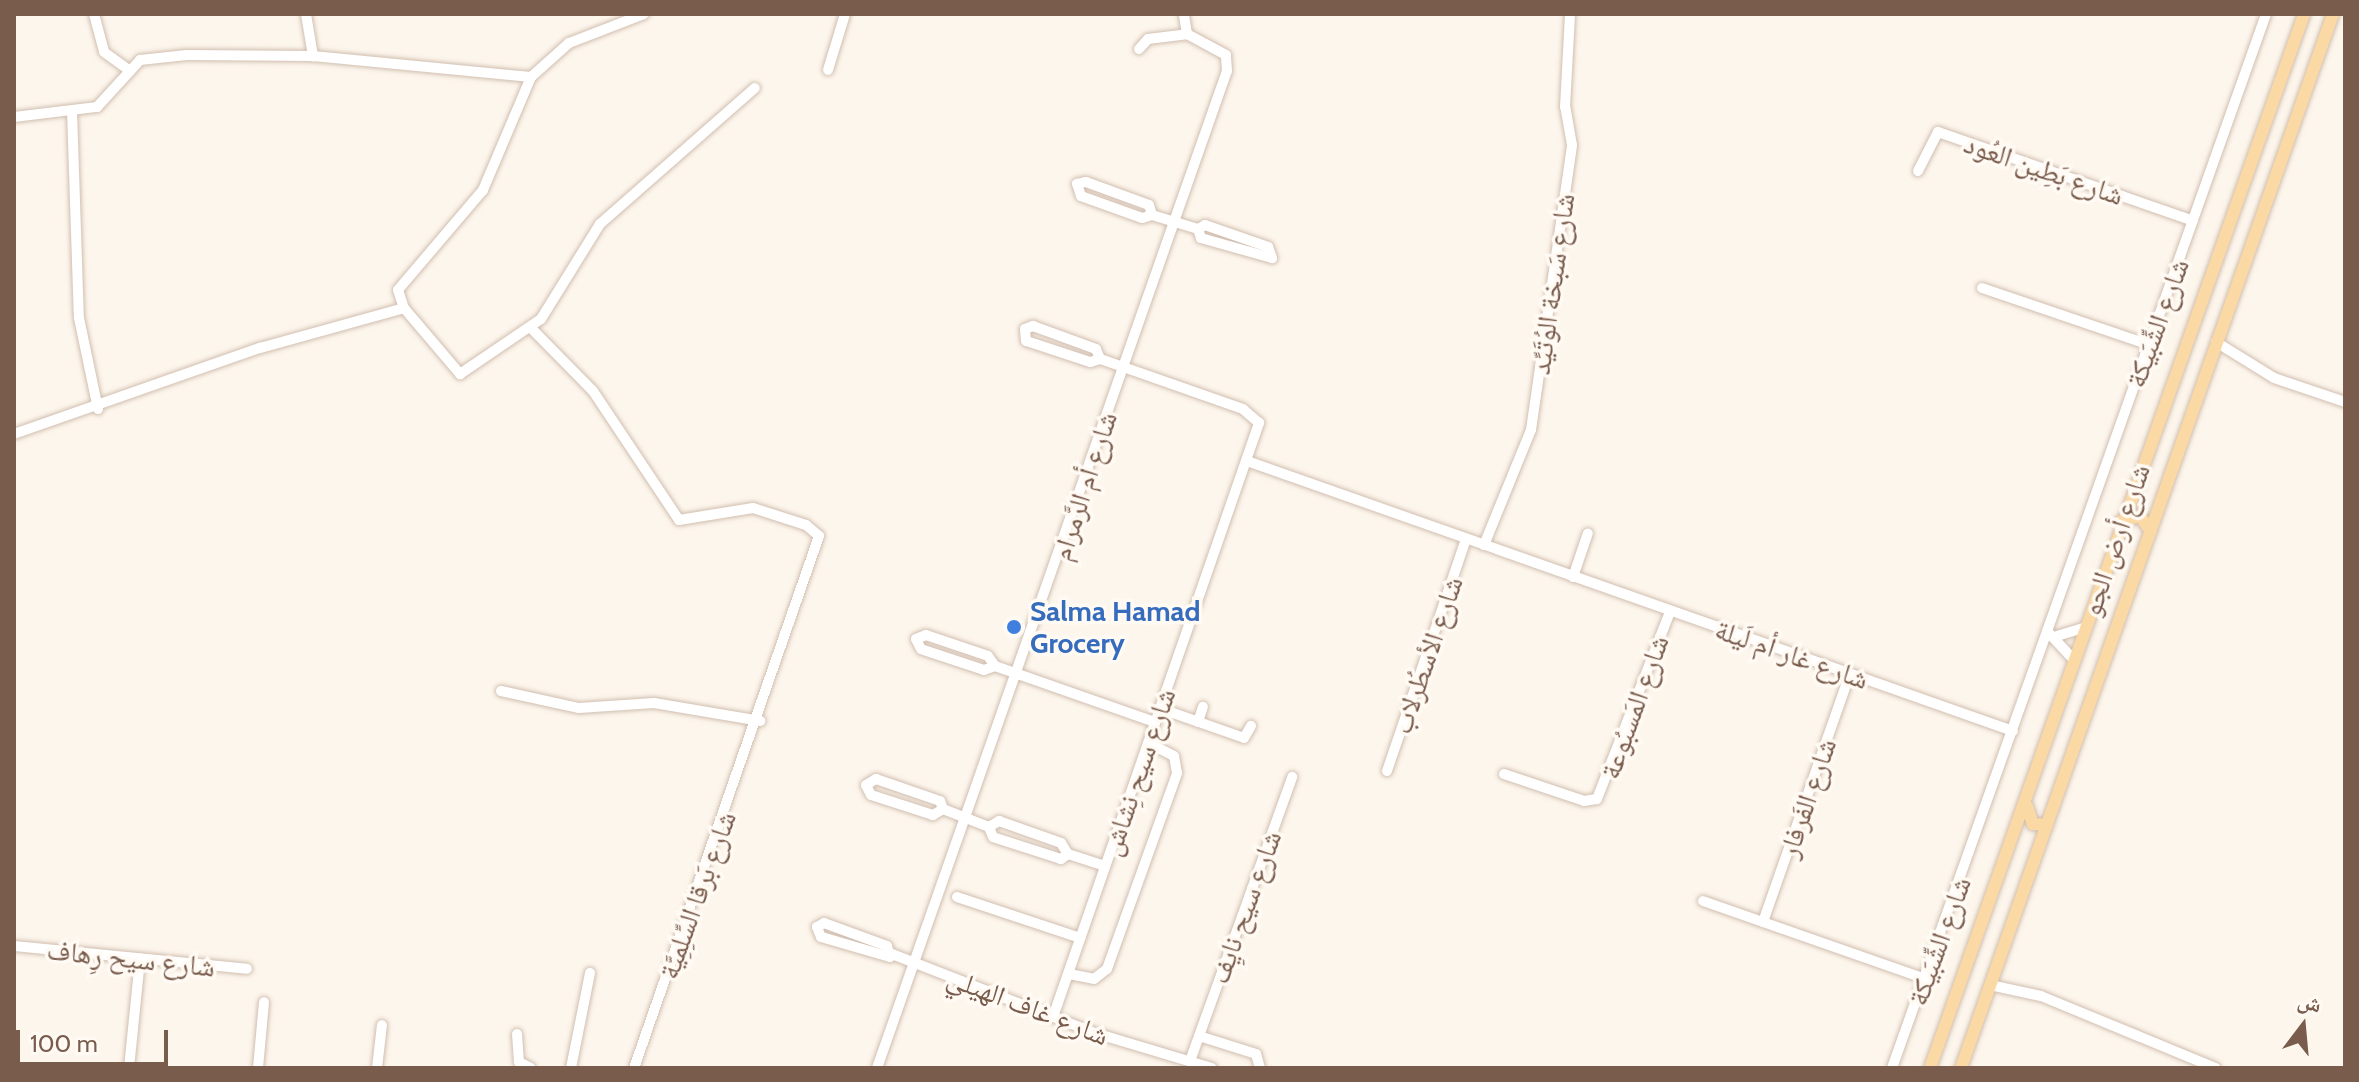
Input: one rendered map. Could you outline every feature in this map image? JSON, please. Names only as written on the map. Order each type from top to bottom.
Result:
[{"type":"main road","name":"شارع أرض الجو","points":[[1930,1068],[2027,806],[2120,522],[2304,14]]},
{"type":"main road","name":"شارع أرض الجو","points":[[1961,1068],[2333,14]]},
{"type":"main road","points":[[2120,522],[2140,516],[2151,532]]},
{"type":"main road","points":[[2027,806],[2033,824],[2047,825]]},
{"type":"street","points":[[94,14],[104,52],[130,71]]},
{"type":"street","points":[[306,14],[313,56]]},
{"type":"street","points":[[644,14],[569,43],[531,77],[483,190],[401,279],[404,308],[460,374],[531,328],[600,224],[755,88]]},
{"type":"street","points":[[828,70],[845,14]]},
{"type":"street","points":[[1139,49],[1148,39],[1187,34],[1184,14]]},
{"type":"street","name":"شارع سَبخة الوُتَيِّد","points":[[1484,545],[1531,430],[1572,145],[1565,107],[1570,14]]},
{"type":"street","name":"شارع الشِّبَيكة","points":[[1892,1068],[2013,731],[2052,634],[2149,345],[2266,14]]},
{"type":"street","name":"شارع أم الرَّمرام","points":[[877,1068],[1175,222],[1229,60],[1187,34]]},
{"type":"street","points":[[14,117],[72,111],[110,99],[130,71],[147,58],[313,56],[531,77]]},
{"type":"street","points":[[72,111],[79,318],[98,409]]},
{"type":"street","name":"شارع بَطِين العُود","points":[[1918,171],[1938,132],[2193,221]]},
{"type":"street","points":[[1152,215],[1149,205],[1077,184],[1081,196],[1142,218],[1152,215],[1268,247],[1272,258],[1201,238],[1198,229]]},
{"type":"street","points":[[1982,288],[2149,345]]},
{"type":"street","points":[[14,434],[98,409],[260,348],[404,308]]},
{"type":"street","name":"شارع سيح نِشاش","points":[[1054,1014],[1259,423],[1250,412],[1100,359],[1090,362],[1030,342],[1023,333],[1033,326],[1096,349],[1100,359]]},
{"type":"street","name":"شارع بَرقا السِّلِمِيَّة","points":[[531,328],[593,391],[679,520],[753,508],[806,525],[819,536],[760,721],[634,1068]]},
{"type":"street","points":[[2216,342],[2274,378],[2345,402]]},
{"type":"street","name":"شارع غار أم لَيلة","points":[[1247,461],[2013,731]]},
{"type":"street","points":[[1573,577],[1588,533]]},
{"type":"street","name":"شارع الأسطُرلاب","points":[[1387,771],[1466,539]]},
{"type":"street","name":"شارع المَسبُوعة","points":[[1504,774],[1578,800],[1597,799],[1670,612]]},
{"type":"street","points":[[2075,661],[2052,634],[2084,628]]},
{"type":"street","points":[[995,666],[992,658],[939,639],[916,639],[921,649],[984,670],[995,666],[1155,722]]},
{"type":"street","name":"شارع الفَرفار","points":[[1763,922],[1850,674]]},
{"type":"street","points":[[501,691],[579,708],[654,703],[760,721]]},
{"type":"street","points":[[1198,722],[1203,707]]},
{"type":"street","points":[[1159,708],[1244,738],[1251,726]]},
{"type":"street","points":[[1069,974],[1094,979],[1107,969],[1177,773],[1174,756],[1148,743]]},
{"type":"street","name":"شارع سيح نايِف","points":[[1190,1061],[1292,777]]},
{"type":"street","points":[[943,809],[933,815],[871,795],[866,785],[876,779],[940,801],[943,809],[989,827],[993,837],[1061,859],[1068,854]]},
{"type":"street","points":[[989,827],[999,821],[1061,843],[1068,854],[1105,866]]},
{"type":"street","points":[[957,897],[1080,938]]},
{"type":"street","points":[[1703,901],[1926,979]]},
{"type":"street","name":"شارع غاف الهيلي","points":[[892,954],[884,960],[821,937],[817,927],[828,924],[915,963],[1212,1068]]},
{"type":"street","name":"شارع سيح رِهاف","points":[[14,946],[247,969]]},
{"type":"street","points":[[129,1068],[140,959]]},
{"type":"street","points":[[571,1068],[590,973]]},
{"type":"street","points":[[1990,985],[2041,996],[2216,1068]]},
{"type":"street","points":[[258,1068],[264,1002]]},
{"type":"street","points":[[377,1068],[382,1025]]},
{"type":"street","points":[[517,1034],[519,1062],[531,1068]]},
{"type":"street","points":[[1199,1036],[1256,1054],[1260,1068]]},
{"type":"place","name":"Salma Hamad Grocery","points":[[1014,627]]}]
